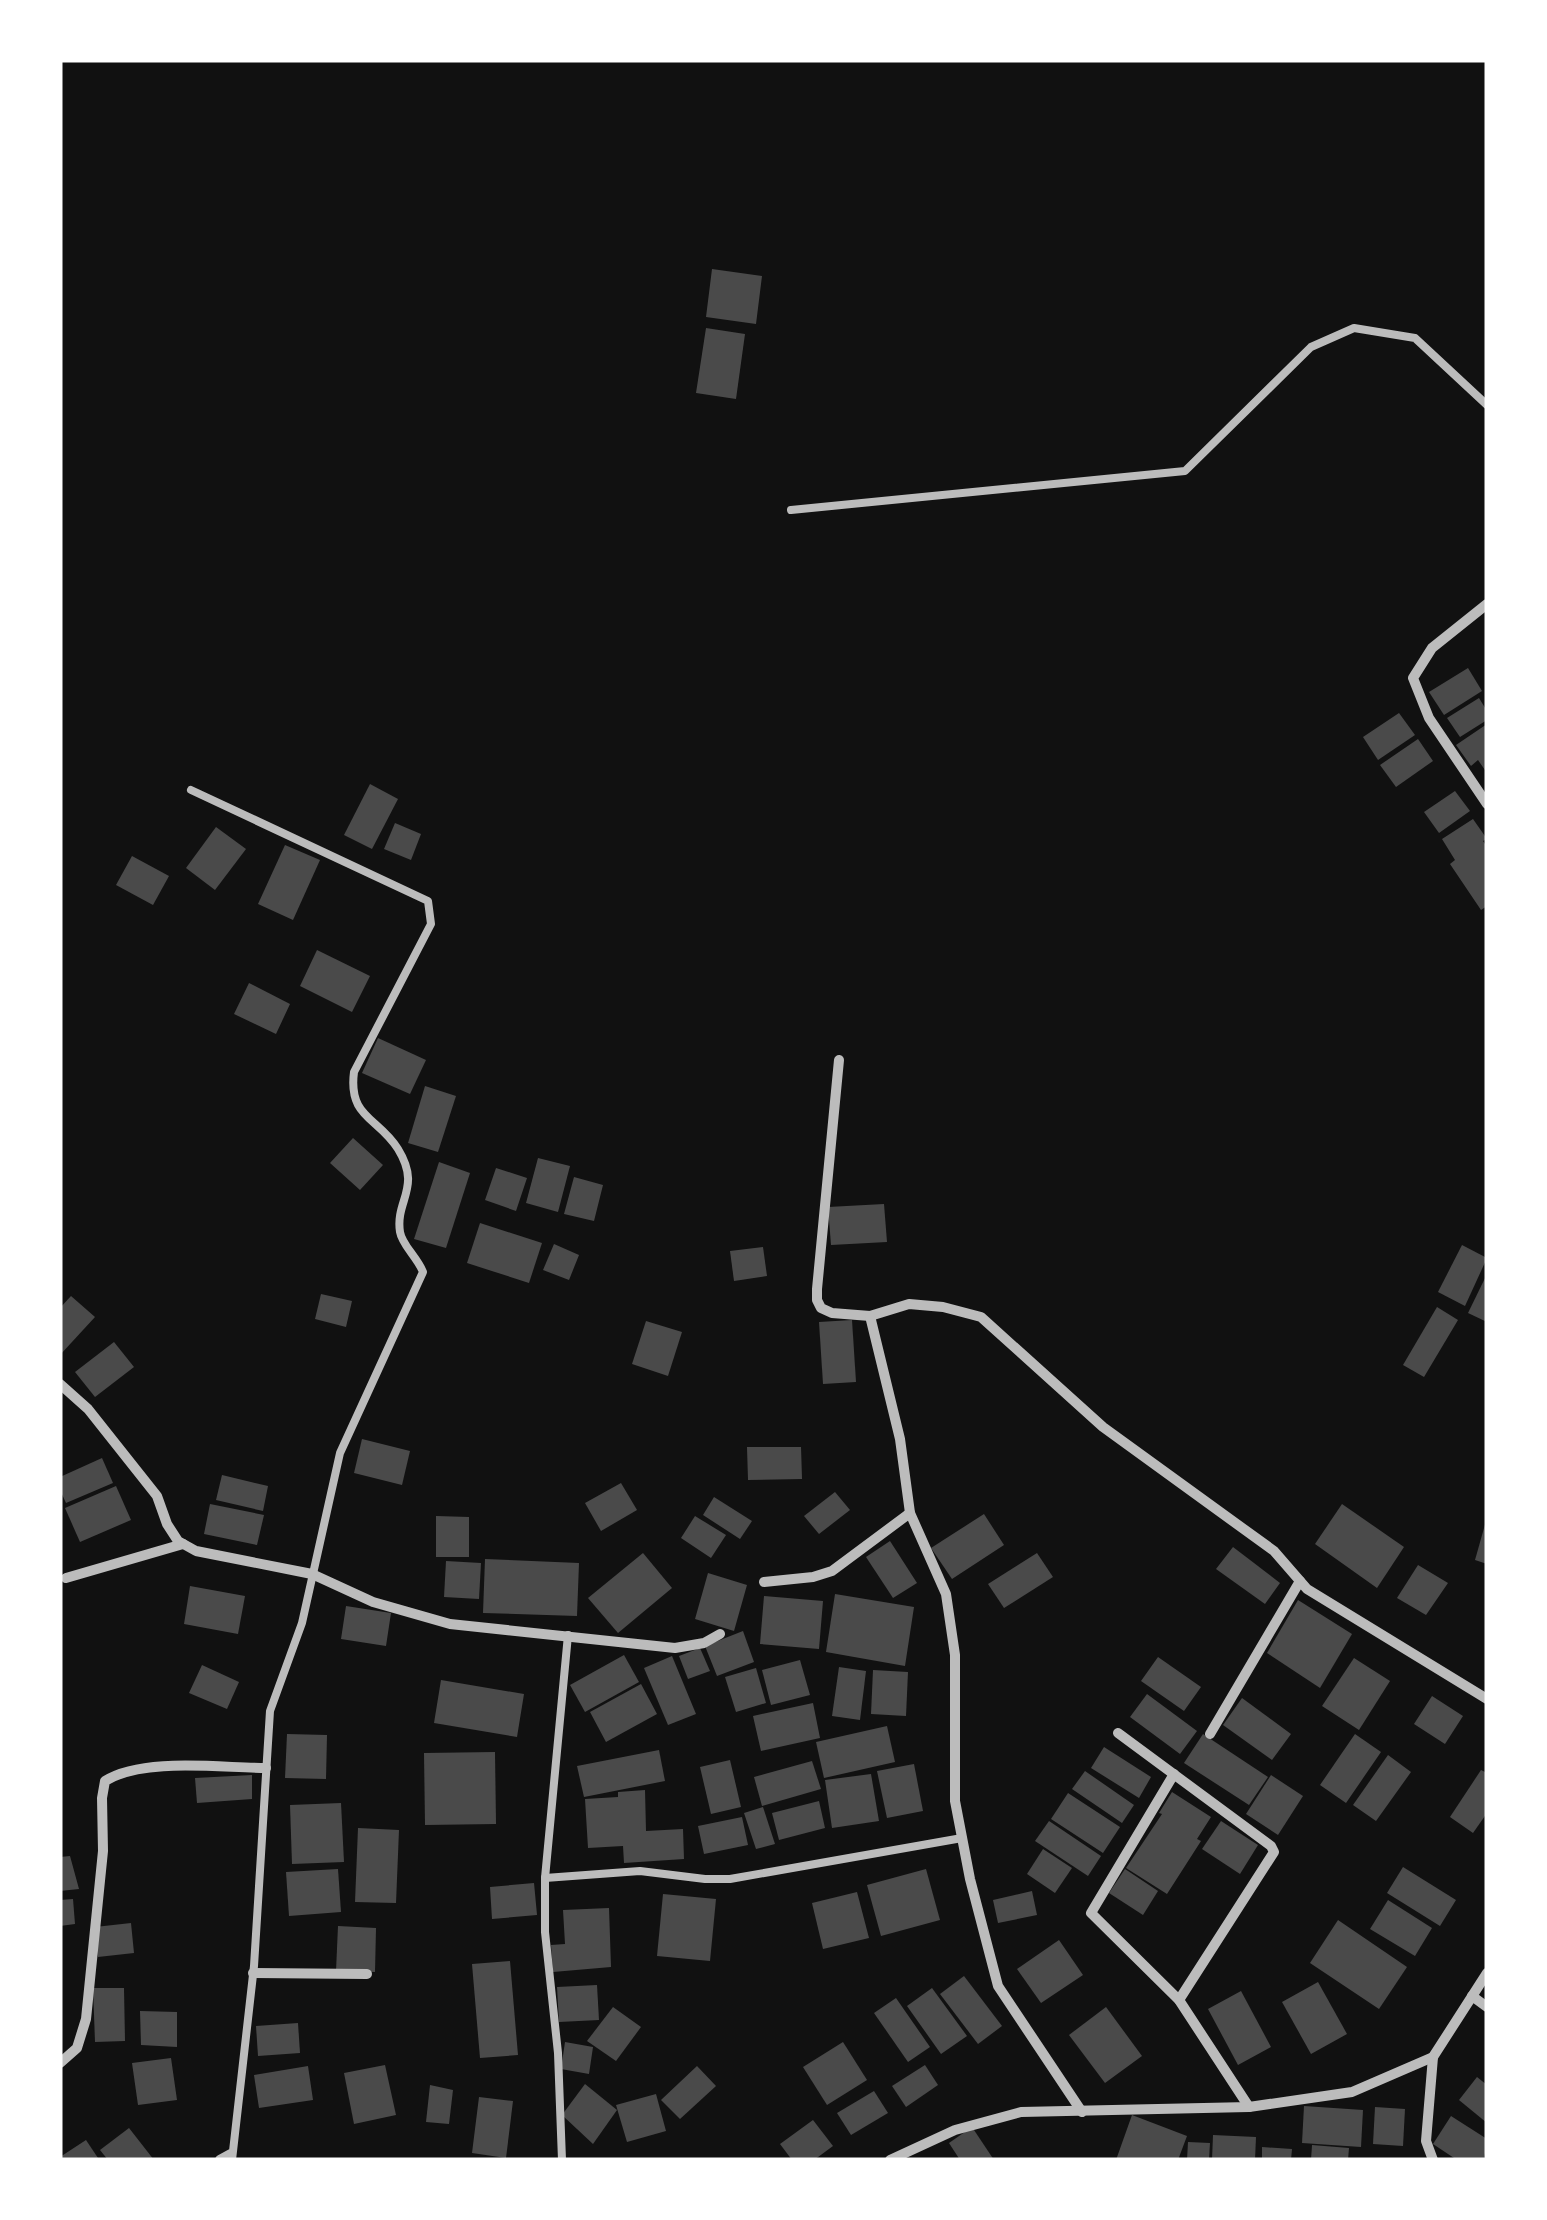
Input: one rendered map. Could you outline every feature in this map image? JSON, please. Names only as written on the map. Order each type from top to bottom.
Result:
[{"type":"street","points":[[1487,604],[1432,648],[1413,678],[1430,718],[1487,804]]},
{"type":"street","points":[[838,1060],[817,1300],[822,1308],[832,1313],[870,1316],[909,1304],[944,1306],[981,1317],[1104,1426],[1274,1551],[1308,1589],[1487,1699]]},
{"type":"street","points":[[870,1316],[900,1439],[910,1513],[946,1594],[955,1655],[955,1801],[998,1986],[1082,2112]]},
{"type":"street","points":[[60,1384],[88,1409],[157,1496],[167,1524],[183,1544],[196,1551],[312,1574],[373,1602],[450,1624],[675,1648],[704,1643],[720,1634]]},
{"type":"street","points":[[764,1582],[832,1571],[910,1513]]},
{"type":"street","points":[[66,1578],[183,1544]]},
{"type":"street","points":[[1210,1734],[1300,1580]]},
{"type":"street","points":[[1118,1733],[1272,1846],[1274,1852],[1180,2000]]},
{"type":"street","points":[[60,2063],[76,2048],[86,2019],[103,1851],[105,1781],[118,1773],[142,1768],[266,1768]]},
{"type":"street","points":[[1174,1774],[1091,1912],[1180,2000],[1249,2107]]},
{"type":"street","points":[[253,1973],[367,1974]]},
{"type":"street","points":[[1433,2160],[1426,2141],[1433,2056],[1487,1973]]},
{"type":"street","points":[[1472,1996],[1487,2008]]},
{"type":"street","points":[[890,2160],[955,2130],[1021,2112],[1249,2107],[1352,2092],[1433,2056]]},
{"type":"lane","points":[[791,510],[1185,471],[1311,346],[1354,328],[1415,338],[1487,404]]},
{"type":"lane","points":[[190,790],[428,901],[431,924],[354,1072],[352,1092],[358,1108],[398,1148],[410,1182],[398,1227],[402,1241],[417,1257],[423,1272],[340,1453],[302,1623],[270,1711],[253,1973],[227,2158]]},
{"type":"lane","points":[[562,2160],[558,2053],[544,1932],[551,1798],[568,1635]]},
{"type":"lane","points":[[545,1878],[640,1871],[705,1880],[730,1879],[962,1838]]},
{"type":"building","points":[[712,269],[762,276],[756,324],[706,317]]},
{"type":"building","points":[[706,328],[745,334],[736,399],[696,393]]},
{"type":"building","points":[[1468,668],[1482,691],[1444,715],[1429,692]]},
{"type":"building","points":[[1479,698],[1487,711],[1487,720],[1460,737],[1447,718]]},
{"type":"building","points":[[1399,713],[1415,735],[1378,760],[1363,737]]},
{"type":"building","points":[[1487,724],[1487,773],[1478,760],[1471,766],[1456,745]]},
{"type":"building","points":[[1418,739],[1433,761],[1396,787],[1380,765]]},
{"type":"building","points":[[370,784],[398,799],[372,849],[344,835]]},
{"type":"building","points":[[1455,791],[1470,811],[1439,833],[1424,812]]},
{"type":"building","points":[[1473,819],[1487,839],[1483,841],[1487,847],[1487,906],[1481,910],[1450,864],[1455,860],[1442,839]]},
{"type":"building","points":[[395,823],[421,834],[411,860],[384,849]]},
{"type":"building","points":[[216,827],[246,849],[215,890],[186,868]]},
{"type":"building","points":[[285,845],[320,860],[293,920],[258,904]]},
{"type":"building","points":[[132,856],[169,876],[153,905],[116,885]]},
{"type":"building","points":[[317,950],[370,976],[352,1012],[300,986]]},
{"type":"building","points":[[249,983],[290,1004],[276,1034],[234,1014]]},
{"type":"building","points":[[378,1038],[426,1060],[410,1094],[362,1073]]},
{"type":"building","points":[[425,1086],[456,1096],[438,1152],[408,1143]]},
{"type":"building","points":[[353,1138],[383,1165],[360,1190],[330,1163]]},
{"type":"building","points":[[538,1158],[570,1166],[558,1212],[526,1203]]},
{"type":"building","points":[[439,1162],[470,1173],[446,1248],[414,1239]]},
{"type":"building","points":[[496,1168],[527,1178],[516,1211],[485,1200]]},
{"type":"building","points":[[574,1177],[603,1185],[594,1221],[564,1214]]},
{"type":"building","points":[[884,1204],[887,1242],[831,1245],[828,1207]]},
{"type":"building","points":[[480,1223],[542,1243],[529,1283],[467,1263]]},
{"type":"building","points":[[554,1244],[579,1255],[569,1280],[543,1270]]},
{"type":"building","points":[[1462,1245],[1487,1258],[1465,1306],[1438,1292]]},
{"type":"building","points":[[763,1247],[767,1276],[734,1281],[730,1251]]},
{"type":"building","points":[[1487,1274],[1487,1322],[1468,1313]]},
{"type":"building","points":[[321,1294],[352,1301],[346,1327],[315,1319]]},
{"type":"building","points":[[71,1296],[95,1317],[60,1355],[60,1308]]},
{"type":"building","points":[[1437,1307],[1458,1320],[1424,1377],[1403,1365]]},
{"type":"building","points":[[852,1320],[856,1382],[823,1384],[819,1322]]},
{"type":"building","points":[[646,1321],[682,1332],[668,1376],[632,1364]]},
{"type":"building","points":[[114,1342],[134,1367],[95,1397],[75,1372]]},
{"type":"building","points":[[362,1439],[410,1451],[402,1485],[354,1473]]},
{"type":"building","points":[[747,1447],[801,1447],[802,1479],[748,1480]]},
{"type":"building","points":[[102,1458],[113,1483],[66,1503],[60,1477]]},
{"type":"building","points":[[222,1475],[268,1486],[263,1511],[216,1500]]},
{"type":"building","points":[[621,1483],[637,1510],[601,1531],[585,1503]]},
{"type":"building","points":[[116,1486],[131,1520],[80,1542],[65,1508]]},
{"type":"building","points":[[835,1492],[850,1510],[819,1534],[804,1516]]},
{"type":"building","points":[[714,1497],[752,1521],[740,1539],[703,1515]]},
{"type":"building","points":[[210,1504],[264,1515],[257,1545],[204,1534]]},
{"type":"building","points":[[1342,1504],[1404,1547],[1377,1588],[1315,1544]]},
{"type":"building","points":[[984,1514],[1004,1545],[952,1579],[931,1548]]},
{"type":"building","points":[[436,1516],[469,1517],[469,1557],[436,1557]]},
{"type":"building","points":[[695,1516],[726,1535],[711,1558],[681,1538]]},
{"type":"building","points":[[1487,1521],[1487,1564],[1475,1560]]},
{"type":"building","points":[[890,1541],[917,1583],[893,1598],[866,1557]]},
{"type":"building","points":[[1233,1547],[1280,1583],[1265,1604],[1216,1569]]},
{"type":"building","points":[[643,1553],[672,1588],[618,1633],[588,1598]]},
{"type":"building","points":[[1037,1553],[1053,1577],[1004,1608],[988,1584]]},
{"type":"building","points":[[485,1559],[579,1563],[577,1616],[483,1613]]},
{"type":"building","points":[[446,1561],[481,1563],[479,1599],[444,1597]]},
{"type":"building","points":[[1418,1565],[1448,1583],[1426,1615],[1397,1598]]},
{"type":"building","points":[[708,1573],[747,1585],[734,1631],[695,1619]]},
{"type":"building","points":[[190,1586],[245,1596],[238,1634],[184,1624]]},
{"type":"building","points":[[835,1594],[914,1607],[905,1666],[826,1652]]},
{"type":"building","points":[[764,1596],[823,1601],[819,1649],[760,1644]]},
{"type":"building","points":[[1298,1600],[1352,1634],[1320,1688],[1267,1653]]},
{"type":"building","points":[[346,1606],[391,1613],[386,1646],[341,1639]]},
{"type":"building","points":[[743,1631],[754,1662],[717,1676],[705,1646]]},
{"type":"building","points":[[700,1648],[710,1671],[688,1679],[679,1656]]},
{"type":"building","points":[[624,1655],[639,1682],[585,1712],[570,1685]]},
{"type":"building","points":[[672,1656],[696,1714],[668,1725],[644,1668]]},
{"type":"building","points":[[1158,1657],[1201,1687],[1184,1711],[1141,1681]]},
{"type":"building","points":[[1354,1658],[1390,1681],[1359,1730],[1322,1706]]},
{"type":"building","points":[[800,1660],[810,1695],[771,1705],[762,1670]]},
{"type":"building","points":[[202,1665],[239,1682],[227,1709],[189,1693]]},
{"type":"building","points":[[839,1667],[866,1671],[860,1720],[832,1716]]},
{"type":"building","points":[[756,1668],[766,1703],[736,1712],[725,1677]]},
{"type":"building","points":[[873,1670],[908,1672],[906,1716],[871,1714]]},
{"type":"building","points":[[441,1680],[524,1694],[517,1737],[434,1723]]},
{"type":"building","points":[[641,1684],[657,1714],[606,1742],[590,1712]]},
{"type":"building","points":[[1147,1694],[1197,1731],[1180,1754],[1130,1717]]},
{"type":"building","points":[[1432,1696],[1463,1716],[1445,1744],[1414,1724]]},
{"type":"building","points":[[1242,1698],[1291,1734],[1272,1760],[1223,1725]]},
{"type":"building","points":[[813,1703],[820,1738],[761,1751],[753,1716]]},
{"type":"building","points":[[887,1726],[895,1762],[824,1778],[816,1742]]},
{"type":"building","points":[[287,1734],[327,1735],[326,1779],[285,1778]]},
{"type":"building","points":[[1203,1734],[1268,1777],[1249,1805],[1184,1763]]},
{"type":"building","points":[[1355,1734],[1381,1752],[1346,1803],[1320,1785]]},
{"type":"building","points":[[1104,1747],[1151,1777],[1139,1798],[1091,1768]]},
{"type":"building","points":[[659,1750],[665,1781],[584,1797],[577,1766]]},
{"type":"building","points":[[495,1752],[496,1824],[425,1825],[424,1753]]},
{"type":"building","points":[[1388,1755],[1411,1772],[1376,1821],[1353,1805]]},
{"type":"building","points":[[730,1760],[741,1807],[711,1814],[700,1767]]},
{"type":"building","points":[[812,1761],[821,1789],[762,1806],[754,1777]]},
{"type":"building","points":[[914,1764],[923,1811],[887,1818],[877,1771]]},
{"type":"building","points":[[1481,1770],[1487,1773],[1487,1813],[1473,1833],[1450,1817]]},
{"type":"building","points":[[1085,1771],[1134,1805],[1122,1823],[1072,1789]]},
{"type":"building","points":[[871,1774],[879,1821],[832,1828],[825,1780]]},
{"type":"building","points":[[252,1775],[252,1799],[197,1803],[195,1778]]},
{"type":"building","points":[[1271,1775],[1303,1796],[1278,1835],[1246,1814]]},
{"type":"building","points":[[645,1790],[646,1831],[683,1829],[684,1859],[624,1863],[623,1846],[588,1848],[585,1799]]},
{"type":"building","points":[[1172,1792],[1211,1817],[1197,1839],[1201,1841],[1167,1894],[1126,1868]]},
{"type":"building","points":[[1068,1793],[1120,1827],[1103,1853],[1051,1819]]},
{"type":"building","points":[[819,1801],[825,1828],[779,1840],[772,1813]]},
{"type":"building","points":[[341,1803],[344,1862],[292,1864],[290,1805]]},
{"type":"building","points":[[763,1807],[775,1844],[756,1849],[744,1813]]},
{"type":"building","points":[[742,1817],[748,1845],[704,1854],[698,1826]]},
{"type":"building","points":[[1049,1821],[1101,1856],[1088,1876],[1035,1841]]},
{"type":"building","points":[[1221,1821],[1258,1845],[1240,1874],[1202,1849]]},
{"type":"building","points":[[358,1828],[399,1830],[396,1903],[355,1902]]},
{"type":"building","points":[[1043,1849],[1072,1868],[1055,1893],[1027,1874]]},
{"type":"building","points":[[70,1856],[79,1889],[60,1891],[60,1857]]},
{"type":"building","points":[[1403,1867],[1456,1900],[1440,1926],[1387,1893]]},
{"type":"building","points":[[338,1869],[341,1912],[289,1916],[286,1872]]},
{"type":"building","points":[[926,1869],[940,1920],[881,1936],[867,1885]]},
{"type":"building","points":[[1125,1869],[1158,1891],[1143,1915],[1109,1893]]},
{"type":"building","points":[[534,1883],[537,1915],[492,1919],[490,1887]]},
{"type":"building","points":[[1032,1891],[1037,1915],[998,1923],[993,1900]]},
{"type":"building","points":[[857,1892],[869,1938],[823,1949],[812,1903]]},
{"type":"building","points":[[663,1894],[716,1899],[710,1961],[657,1956]]},
{"type":"building","points":[[73,1899],[75,1924],[60,1926],[60,1900]]},
{"type":"building","points":[[1388,1900],[1432,1928],[1415,1956],[1370,1929]]},
{"type":"building","points":[[609,1908],[611,1967],[553,1972],[551,1945],[565,1944],[563,1910]]},
{"type":"building","points":[[1338,1920],[1407,1967],[1379,2009],[1310,1963]]},
{"type":"building","points":[[131,1923],[134,1953],[98,1957],[95,1927]]},
{"type":"building","points":[[338,1926],[376,1928],[375,1972],[336,1971]]},
{"type":"building","points":[[1059,1940],[1083,1975],[1041,2003],[1017,1969]]},
{"type":"building","points":[[510,1961],[518,2055],[480,2058],[472,1964]]},
{"type":"building","points":[[964,1976],[1002,2026],[978,2044],[940,1994]]},
{"type":"building","points":[[1318,1982],[1347,2034],[1311,2054],[1282,2002]]},
{"type":"building","points":[[597,1985],[599,2020],[559,2022],[557,1987]]},
{"type":"building","points":[[93,1988],[124,1988],[125,2041],[95,2042]]},
{"type":"building","points":[[932,1988],[967,2036],[941,2054],[907,2006]]},
{"type":"building","points":[[1241,1991],[1271,2047],[1238,2065],[1208,2009]]},
{"type":"building","points":[[896,1998],[930,2047],[908,2062],[874,2013]]},
{"type":"building","points":[[613,2007],[641,2027],[616,2061],[587,2041]]},
{"type":"building","points":[[1106,2007],[1142,2056],[1105,2083],[1069,2035]]},
{"type":"building","points":[[140,2011],[177,2012],[177,2047],[141,2045]]},
{"type":"building","points":[[298,2023],[300,2053],[258,2056],[256,2026]]},
{"type":"building","points":[[565,2042],[593,2047],[589,2074],[561,2069]]},
{"type":"building","points":[[843,2042],[867,2080],[827,2105],[803,2067]]},
{"type":"building","points":[[171,2058],[177,2100],[138,2105],[132,2063]]},
{"type":"building","points":[[385,2065],[396,2115],[354,2124],[344,2073]]},
{"type":"building","points":[[925,2065],[938,2085],[906,2107],[892,2086]]},
{"type":"building","points":[[308,2066],[313,2100],[259,2108],[254,2075]]},
{"type":"building","points":[[697,2066],[716,2086],[680,2119],[661,2100]]},
{"type":"building","points":[[1477,2077],[1487,2085],[1487,2123],[1459,2100]]},
{"type":"building","points":[[585,2084],[617,2110],[593,2144],[562,2115]]},
{"type":"building","points":[[430,2085],[453,2090],[449,2124],[426,2122]]},
{"type":"building","points":[[874,2091],[888,2113],[851,2135],[837,2113]]},
{"type":"building","points":[[656,2094],[666,2131],[627,2142],[616,2105]]},
{"type":"building","points":[[479,2097],[513,2101],[506,2158],[472,2153]]},
{"type":"building","points":[[1304,2106],[1363,2110],[1361,2147],[1302,2143]]},
{"type":"building","points":[[1375,2107],[1405,2109],[1403,2146],[1373,2144]]},
{"type":"building","points":[[1132,2115],[1187,2136],[1178,2160],[1116,2160]]},
{"type":"building","points":[[1451,2116],[1487,2139],[1484,2160],[1457,2160],[1433,2144]]},
{"type":"building","points":[[813,2120],[833,2146],[814,2160],[792,2160],[780,2144]]},
{"type":"building","points":[[972,2127],[994,2160],[960,2160],[949,2143]]},
{"type":"building","points":[[129,2128],[154,2160],[108,2160],[100,2150]]},
{"type":"building","points":[[1213,2135],[1256,2137],[1255,2160],[1212,2160]]},
{"type":"building","points":[[86,2140],[98,2158],[60,2160],[60,2157]]},
{"type":"building","points":[[1188,2142],[1210,2143],[1209,2160],[1187,2160]]},
{"type":"building","points":[[1312,2145],[1349,2148],[1348,2160],[1311,2160]]},
{"type":"building","points":[[1262,2147],[1292,2149],[1291,2160],[1262,2160]]}]
